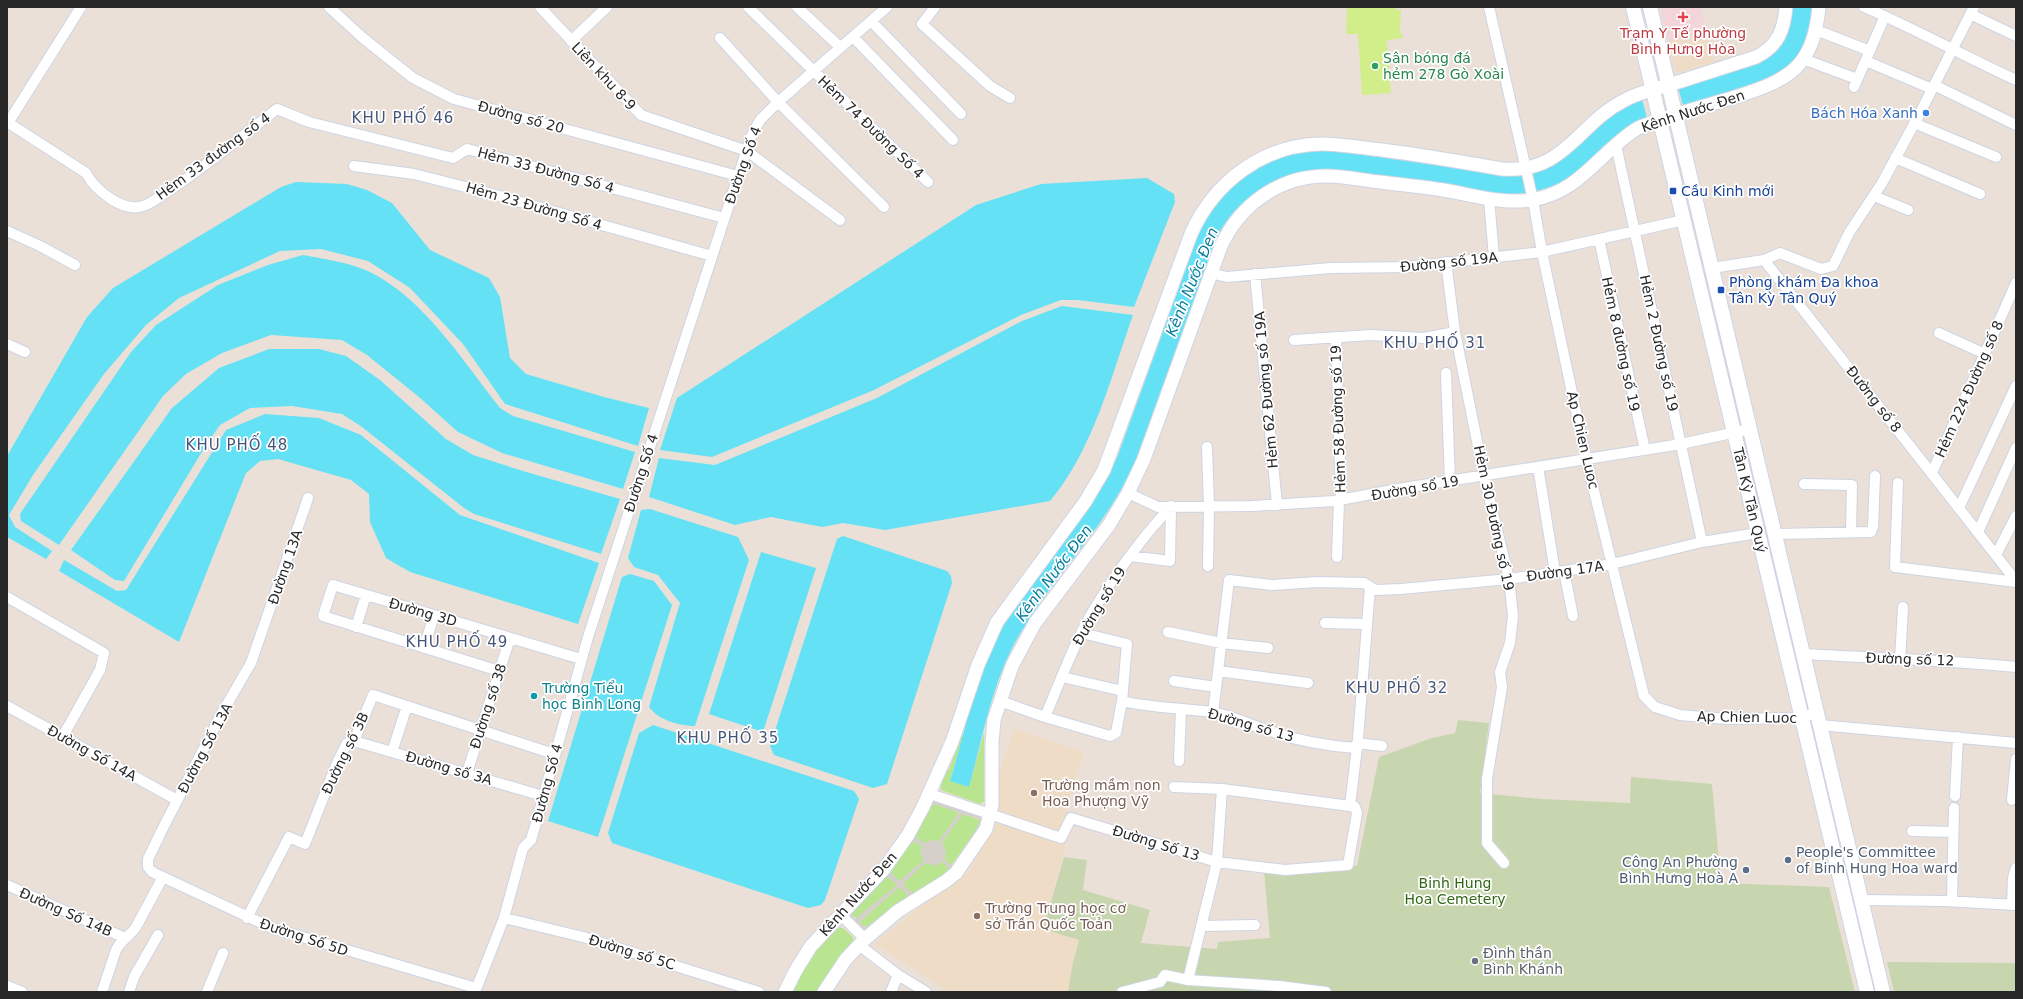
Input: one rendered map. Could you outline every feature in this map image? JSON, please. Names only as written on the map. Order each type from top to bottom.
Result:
[{"type":"main road","name":"Tân Kỳ Tân Quý","points":[[1633,7],[1867,992]]},
{"type":"main road","name":"Tân Kỳ Tân Quý","points":[[1650,7],[1884,992]]},
{"type":"street","points":[[8,122],[81,7]]},
{"type":"street","name":"Đường số 20","points":[[329,7],[363,38],[413,78],[454,99],[738,176]]},
{"type":"street","name":"Liên khu 8-9","points":[[540,7],[641,114],[747,151],[840,220]]},
{"type":"street","points":[[571,40],[606,7]]},
{"type":"street","name":"Hẻm 74 Đường Số 4","points":[[748,7],[928,182]]},
{"type":"street","points":[[797,7],[840,47]]},
{"type":"street","name":"Đường Số 4","points":[[476,990],[504,918],[523,848],[531,840],[581,659],[747,151],[760,120],[778,102],[887,7]]},
{"type":"street","points":[[935,7],[922,24],[990,86],[1010,98]]},
{"type":"street","name":"Ap Chien Luoc","points":[[1489,7],[1527,170],[1542,252],[1586,458],[1644,696],[1655,707],[1680,715],[1726,719],[1819,719]]},
{"type":"street","name":"Kênh Nước Đen","points":[[785,992],[806,953],[891,859],[908,835],[930,794],[952,742],[983,653],[997,622],[1086,502],[1104,470],[1191,234],[1202,213],[1220,190],[1241,171],[1264,157],[1291,148],[1316,144],[1410,154],[1502,169],[1527,170],[1557,156],[1603,114],[1617,104],[1653,90],[1756,57],[1768,50],[1780,35],[1786,7]]},
{"type":"street","name":"Kênh Nước Đen","points":[[824,992],[838,970],[862,942],[898,911],[946,881],[956,873],[982,835],[991,815],[993,796],[992,742],[994,720],[1012,666],[1030,631],[1109,525],[1128,493],[1144,459],[1210,273],[1225,237],[1245,210],[1270,191],[1296,180],[1316,176],[1445,190],[1489,199],[1509,201],[1532,197],[1572,184],[1591,169],[1616,145],[1638,128],[1770,85],[1787,77],[1803,59],[1811,45],[1816,30],[1819,7]]},
{"type":"street","points":[[1864,7],[2016,80]]},
{"type":"street","points":[[1712,268],[1764,260],[1780,253],[1821,269],[1833,266],[1849,233],[1874,196],[1895,158],[1972,10],[2016,36]]},
{"type":"street","points":[[1803,59],[1856,83],[1885,16]]},
{"type":"street","points":[[871,21],[961,114]]},
{"type":"street","points":[[1816,30],[1870,51]]},
{"type":"street","points":[[853,37],[953,140]]},
{"type":"street","points":[[720,38],[778,102],[884,207]]},
{"type":"street","points":[[1866,60],[1933,87],[2016,125]]},
{"type":"street","name":"Hẻm 33 đường số 4","points":[[8,122],[86,173],[90,180],[111,200],[125,206],[143,207],[180,183],[277,109]]},
{"type":"street","name":"Hẻm 33 Đường Số 4","points":[[277,109],[309,122],[453,158],[467,149],[724,218]]},
{"type":"street","points":[[1914,123],[1996,157]]},
{"type":"street","name":"Hẻm 2 Đường số 19","points":[[1616,145],[1702,542]]},
{"type":"street","points":[[1895,158],[1980,194]]},
{"type":"street","name":"Hẻm 23 Đường Số 4","points":[[354,166],[414,174],[485,192],[712,256]]},
{"type":"street","points":[[1874,196],[1908,210]]},
{"type":"street","points":[[1489,199],[1494,257]]},
{"type":"street","name":"Đường số 19A","points":[[1210,273],[1227,277],[1331,268],[1408,267],[1542,252],[1684,220]]},
{"type":"street","points":[[7,231],[40,246],[75,265]]},
{"type":"street","name":"Hẻm 8 đường số 19","points":[[1599,239],[1645,450]]},
{"type":"street","name":"Đường số 8","points":[[1764,260],[2016,581]]},
{"type":"street","name":"Hẻm 30 Đường số 19","points":[[1446,262],[1455,332],[1484,476],[1509,578],[1512,623],[1510,643],[1500,672],[1502,687],[1488,779],[1488,843],[1504,863]]},
{"type":"street","name":"Hẻm 62 Đường số 19A","points":[[1255,274],[1277,505]]},
{"type":"street","name":"Hẻm 224 Đường số 8","points":[[1932,474],[2016,283]]},
{"type":"street","points":[[1294,340],[1371,335],[1424,338],[1455,332]]},
{"type":"street","points":[[1939,333],[1985,354]]},
{"type":"street","name":"Hẻm 58 Đường số 19","points":[[1336,338],[1340,500],[1337,557]]},
{"type":"street","points":[[7,344],[25,352]]},
{"type":"street","points":[[1446,373],[1450,482]]},
{"type":"street","points":[[1959,508],[2016,386]]},
{"type":"street","name":"Đường số 19","points":[[1128,493],[1158,506],[1277,505],[1340,500],[1586,458],[1681,444],[1750,429]]},
{"type":"street","points":[[1206,447],[1209,506],[1208,566]]},
{"type":"street","points":[[1978,532],[2016,448]]},
{"type":"street","points":[[1538,467],[1559,571],[1573,616]]},
{"type":"street","points":[[1775,534],[1872,530],[1876,476]]},
{"type":"street","points":[[1898,483],[1895,567],[2016,581]]},
{"type":"street","points":[[1804,484],[1852,486],[1851,532]]},
{"type":"street","name":"Đường 13A","points":[[260,637],[308,498]]},
{"type":"street","points":[[1130,556],[1170,561],[1171,506]]},
{"type":"street","name":"Đường số 19","points":[[1045,717],[1092,612],[1130,556],[1171,506]]},
{"type":"street","points":[[1996,555],[2016,516]]},
{"type":"street","name":"Đường 17A","points":[[1221,643],[1229,580],[1272,585],[1318,582],[1364,583],[1375,590],[1395,590],[1509,578],[1612,564],[1702,542],[1758,533]]},
{"type":"street","name":"Đường 3D","points":[[356,627],[323,616],[333,585],[581,659]]},
{"type":"street","points":[[1350,806],[1370,587]]},
{"type":"street","points":[[366,595],[356,627],[499,671]]},
{"type":"street","points":[[7,597],[104,653],[100,670],[63,736]]},
{"type":"street","points":[[1900,660],[1903,607]]},
{"type":"street","points":[[424,648],[434,615]]},
{"type":"street","points":[[1325,623],[1366,624]]},
{"type":"street","points":[[1168,632],[1221,643],[1268,648]]},
{"type":"street","points":[[1000,701],[1045,717],[1110,736],[1116,733],[1128,644],[1082,633]]},
{"type":"street","name":"Đường Số 13A","points":[[148,859],[223,711],[251,663],[260,637]]},
{"type":"street","name":"Đường số 38","points":[[467,773],[510,638]]},
{"type":"street","points":[[1213,713],[1221,643]]},
{"type":"street","name":"Đường số 12","points":[[1803,654],[1964,662],[2016,667]]},
{"type":"street","points":[[1218,671],[1308,683]]},
{"type":"street","points":[[1062,677],[1122,696]]},
{"type":"street","points":[[1174,681],[1216,687]]},
{"type":"street","name":"Đường số 3B","points":[[248,918],[288,837],[305,844],[337,763],[347,743],[354,741],[372,695],[554,754]]},
{"type":"street","name":"Đường số 13","points":[[1122,696],[1147,707],[1213,713],[1248,722],[1273,732],[1302,740],[1339,747],[1382,746]]},
{"type":"street","name":"Đường Số 14A","points":[[7,706],[177,800]]},
{"type":"street","points":[[392,752],[407,706]]},
{"type":"street","points":[[1179,761],[1181,710]]},
{"type":"street","points":[[1819,719],[2016,743]]},
{"type":"street","points":[[1955,796],[1958,737]]},
{"type":"street","name":"Đường số 3A","points":[[354,741],[543,796]]},
{"type":"street","points":[[2012,800],[2016,759]]},
{"type":"street","points":[[1174,787],[1222,789],[1355,807],[1357,813],[1348,865],[1285,870],[1217,862],[1222,789]]},
{"type":"street","points":[[930,794],[991,815]]},
{"type":"street","points":[[1952,901],[1954,808]]},
{"type":"street","name":"Đường Số 13","points":[[991,815],[1061,838],[1071,818],[1217,862],[1188,980]]},
{"type":"street","points":[[1912,832],[1953,832]]},
{"type":"street","name":"Đường Số 5D","points":[[148,859],[148,868],[163,877],[248,918],[302,938],[476,990]]},
{"type":"street","points":[[1862,900],[1952,901],[2014,905],[2013,878],[2016,868]]},
{"type":"street","points":[[102,992],[116,950],[136,927],[163,877]]},
{"type":"street","name":"Đường Số 14B","points":[[7,885],[125,938]]},
{"type":"street","points":[[840,914],[862,942],[898,975],[926,992]]},
{"type":"street","name":"Đường số 5C","points":[[504,918],[590,939],[759,992]]},
{"type":"street","points":[[1201,926],[1255,925]]},
{"type":"street","points":[[129,992],[134,977],[158,935]]},
{"type":"street","points":[[207,992],[223,953]]},
{"type":"street","points":[[891,992],[898,975]]},
{"type":"street","points":[[1122,992],[1160,982],[1165,975],[1188,980],[1279,986],[1326,992]]},
{"type":"street","points":[[7,986],[22,992]]},
{"type":"shaded area","name":"Trạm Y Tế phường Bình Hưng Hòa","points":[[1660,7],[1701,7],[1706,32],[1668,41]]},
{"type":"shaded area","points":[[1706,32],[1713,63],[1676,73],[1668,41]]},
{"type":"shaded area","name":"Trường mầm non Hoa Phượng Vỹ","points":[[1014,729],[1084,752],[1064,811],[1069,813],[1063,826],[1056,832],[998,815],[999,774]]},
{"type":"shaded area","points":[[934,800],[980,816],[984,821],[953,869],[866,930],[862,929],[848,915]],"holes":[[[935,804],[957,812],[958,814],[939,841],[931,840],[924,843],[916,837],[916,834],[931,806]],[[963,814],[979,819],[980,822],[962,853],[952,865],[945,860],[946,850],[942,842]],[[912,841],[922,846],[920,852],[923,861],[899,881],[890,871]],[[943,862],[949,870],[934,882],[914,894],[904,886],[905,882],[925,863],[935,866]],[[886,876],[896,884],[896,886],[855,919],[851,913]],[[898,888],[908,895],[907,898],[865,927],[859,923]]]},
{"type":"shaded area","name":"Trường Trung học cơ sở Trần Quốc Toản","points":[[995,823],[1066,844],[1043,928],[1079,940],[1072,967],[1068,992],[949,992],[875,944],[923,904],[969,872]]},
{"type":"green space","name":"Sân bóng đá hẻm 278 Gò Xoài","points":[[1347,7],[1395,7],[1396,10],[1401,10],[1400,31],[1403,38],[1387,40],[1391,93],[1362,95],[1358,34],[1346,34]]},
{"type":"green space","name":"Binh Hung Hoa Cemetery","points":[[1458,720],[1489,723],[1480,793],[1541,799],[1630,803],[1631,777],[1712,784],[1721,883],[1829,887],[1855,992],[1068,992],[1072,967],[1079,940],[1043,929],[1064,857],[1087,860],[1083,890],[1150,910],[1141,943],[1217,949],[1218,942],[1270,938],[1264,871],[1357,866],[1379,757],[1432,738],[1455,733]]},
{"type":"green space","points":[[984,732],[984,802],[980,804],[941,790],[941,784],[947,769],[949,770],[962,735],[964,735],[950,780],[969,787]]},
{"type":"green space","points":[[936,804],[980,820],[980,823],[945,874],[900,902],[868,926],[863,926],[851,913],[895,865],[931,806]]},
{"type":"green space","points":[[836,927],[843,928],[853,937],[853,943],[828,973],[817,992],[792,992],[814,952]]},
{"type":"green space","points":[[1887,962],[2016,963],[2016,992],[1894,992]]},
{"type":"water","points":[[1793,7],[1812,7],[1810,25],[1805,43],[1796,57],[1784,69],[1752,86],[1683,106],[1678,87],[1765,60],[1778,50],[1783,44],[1789,31]]},
{"type":"water","points":[[1642,99],[1647,118],[1636,123],[1619,135],[1582,169],[1564,181],[1545,189],[1524,193],[1502,194],[1320,169],[1287,176],[1273,182],[1246,199],[1225,223],[1216,238],[1136,459],[1124,484],[1095,529],[1032,614],[1009,654],[1001,672],[989,710],[969,787],[950,781],[972,702],[994,644],[1016,604],[1077,523],[1105,481],[1117,458],[1199,233],[1211,213],[1225,195],[1240,180],[1257,168],[1276,160],[1297,154],[1319,151],[1342,152],[1505,175],[1526,174],[1543,169],[1557,162],[1569,153],[1604,120],[1619,109]]},
{"type":"water","points":[[1147,178],[1174,194],[1175,202],[1134,307],[1078,300],[1061,300],[1021,315],[874,390],[712,457],[660,450],[677,398],[976,205],[1041,184]]},
{"type":"water","points":[[296,182],[347,184],[367,190],[392,203],[430,250],[489,278],[500,297],[510,358],[526,374],[604,397],[649,408],[638,446],[505,404],[463,344],[410,288],[368,261],[321,249],[280,251],[179,298],[146,325],[104,374],[33,475],[9,515],[15,527],[52,551],[46,559],[7,537],[7,456],[87,317],[113,288],[281,187]]},
{"type":"water","points":[[303,255],[352,265],[368,271],[388,282],[424,313],[441,332],[500,408],[513,416],[635,452],[623,489],[502,453],[458,432],[419,397],[367,355],[342,340],[271,335],[222,353],[186,374],[163,396],[59,545],[21,521],[20,514],[131,352],[156,325],[218,285],[268,265]]},
{"type":"water","points":[[1062,306],[1133,315],[1108,388],[1089,436],[1065,481],[1050,501],[885,530],[843,523],[822,527],[771,517],[735,525],[649,497],[659,458],[715,465],[877,398],[1022,321]]},
{"type":"water","points":[[269,349],[319,349],[346,356],[380,380],[446,439],[473,455],[620,499],[601,554],[474,514],[464,508],[362,427],[342,414],[292,406],[250,408],[220,425],[206,445],[124,581],[115,580],[71,550],[172,408],[219,368]]},
{"type":"water","points":[[265,414],[319,418],[361,435],[460,515],[599,563],[578,624],[410,572],[386,558],[370,522],[369,494],[351,480],[278,459],[260,461],[246,473],[179,642],[59,571],[64,560],[117,591],[126,590],[226,430]]},
{"type":"water","points":[[650,509],[738,537],[749,560],[695,726],[683,725],[664,719],[653,712],[649,707],[680,603],[658,575],[634,567],[628,558],[641,510]]},
{"type":"water","points":[[843,536],[947,571],[951,576],[952,583],[887,784],[873,788],[774,755],[770,746],[837,539]]},
{"type":"water","points":[[761,552],[816,568],[763,732],[709,714]]},
{"type":"water","points":[[630,574],[654,581],[672,605],[598,837],[548,821],[622,577]]},
{"type":"water","points":[[653,725],[854,791],[859,799],[825,900],[821,905],[808,908],[612,843],[608,833],[639,733]]},
{"type":"place","name":"Trạm Y Tế phường Bình Hưng Hòa","points":[[1683,17]]},
{"type":"place","name":"Sân bóng đá hẻm 278 Gò Xoài","points":[[1375,66]]},
{"type":"place","name":"Bách Hóa Xanh","points":[[1926,113]]},
{"type":"place","name":"Cầu Kinh mới","points":[[1673,191]]},
{"type":"place","name":"Phòng khám Đa khoa Tân Kỳ Tân Quý","points":[[1721,290]]},
{"type":"place","name":"Trường Tiểu học Bình Long","points":[[534,696]]},
{"type":"place","name":"Trường mầm non Hoa Phượng Vỹ","points":[[1034,793]]},
{"type":"place","name":"People's Committee of Binh Hung Hoa ward","points":[[1788,860]]},
{"type":"place","name":"Công An Phường Bình Hưng Hoà A","points":[[1746,870]]},
{"type":"place","name":"Trường Trung học cơ sở Trần Quốc Toản","points":[[977,916]]},
{"type":"place","name":"Đình thần Bình Khánh","points":[[1475,961]]},
{"type":"district","name":"KHU PHỐ 46","points":[[403,118]]},
{"type":"district","name":"KHU PHỐ 31","points":[[1435,343]]},
{"type":"district","name":"KHU PHỐ 48","points":[[237,445]]},
{"type":"district","name":"KHU PHỐ 49","points":[[457,642]]},
{"type":"district","name":"KHU PHỐ 32","points":[[1397,688]]},
{"type":"district","name":"KHU PHỐ 35","points":[[728,738]]}]
